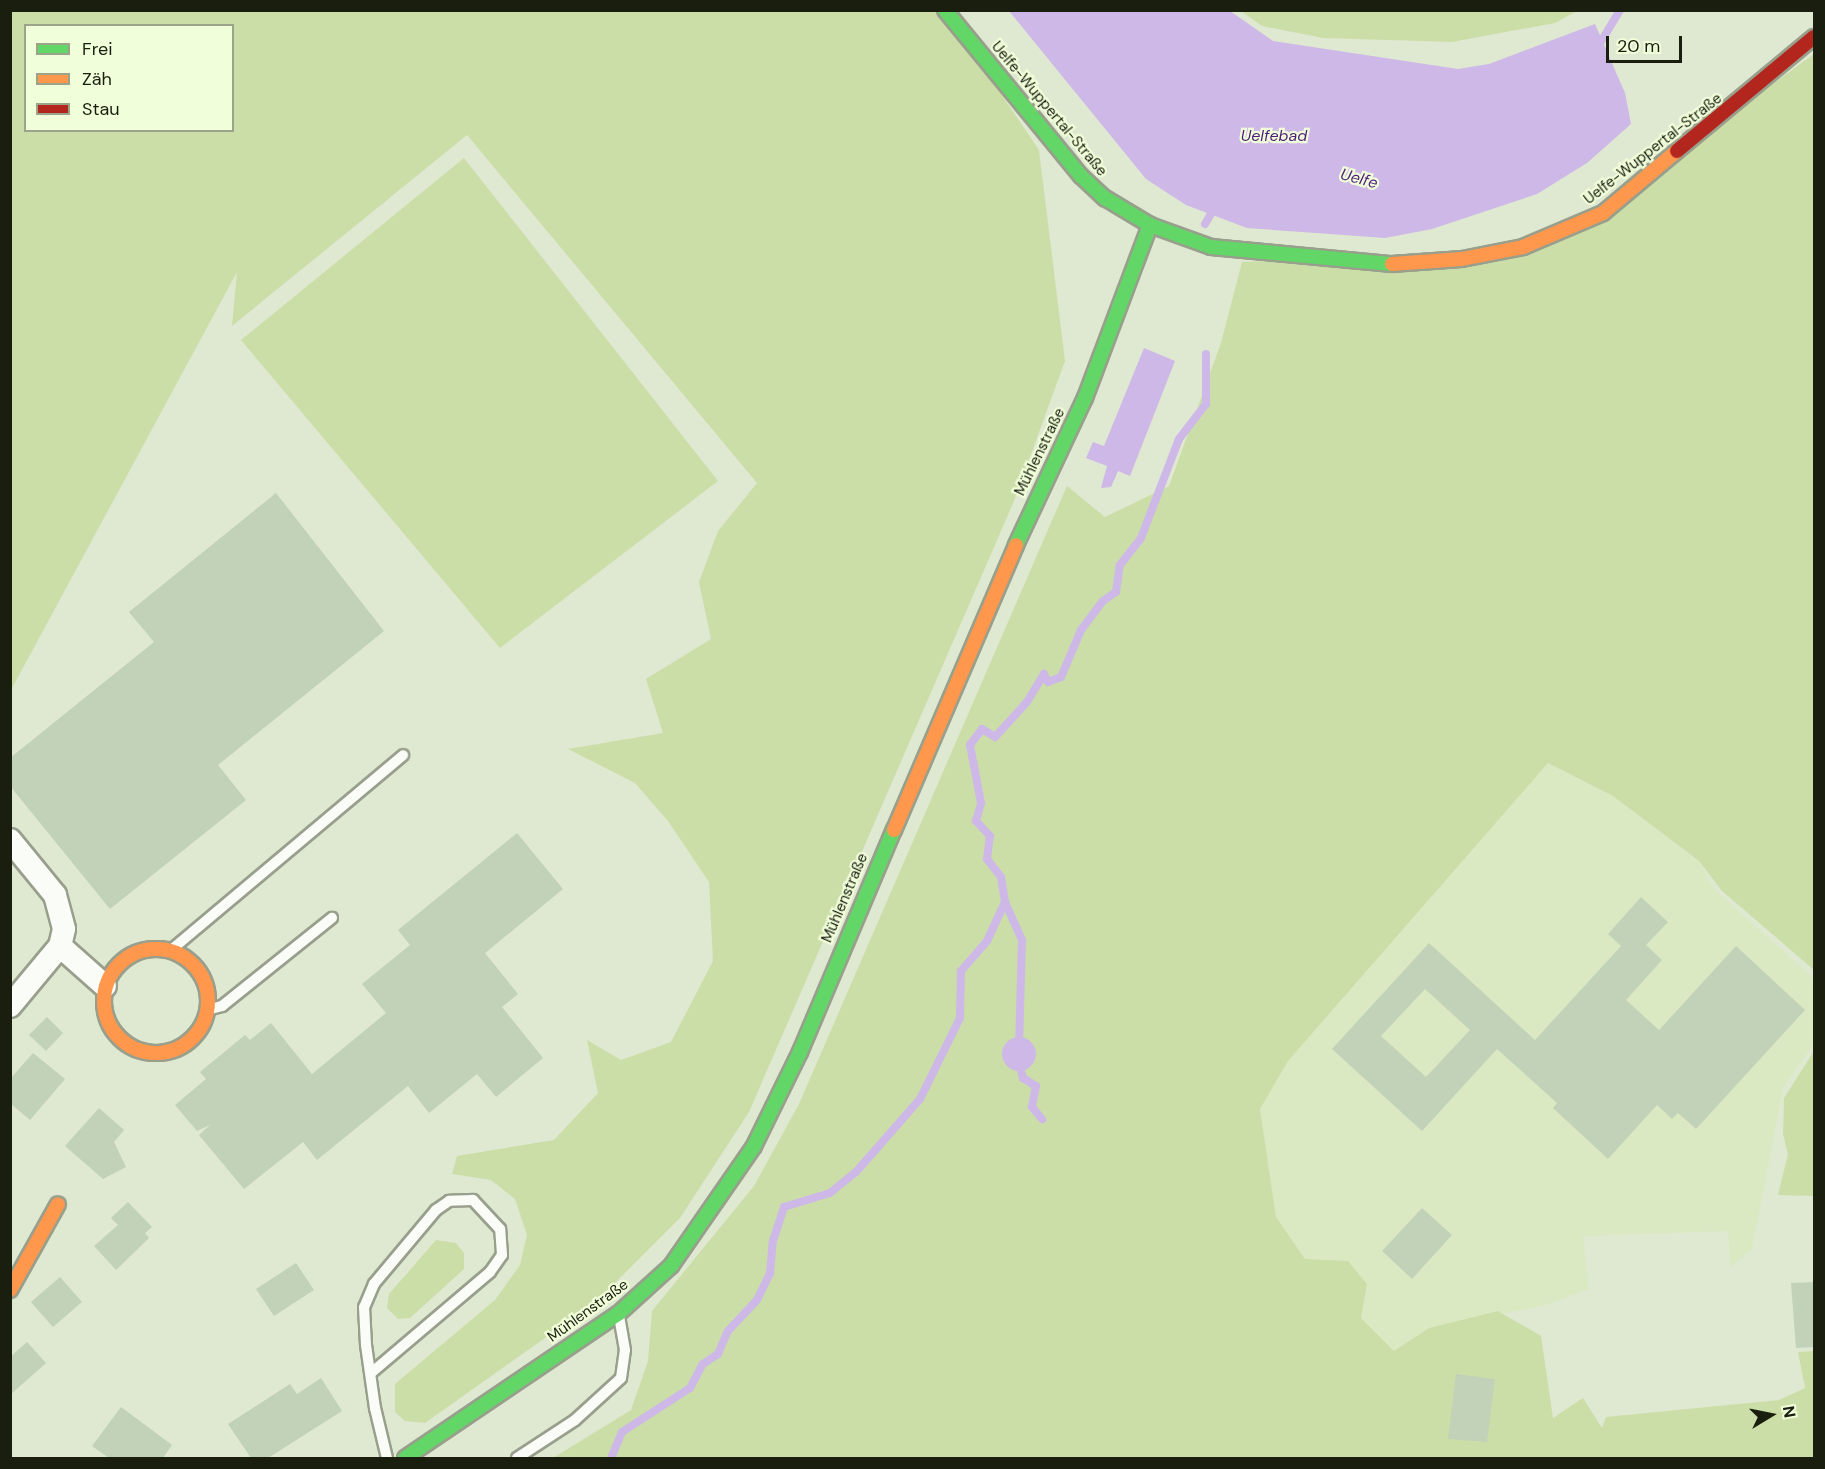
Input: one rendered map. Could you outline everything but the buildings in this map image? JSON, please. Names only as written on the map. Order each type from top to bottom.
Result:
[{"type":"street","name":"Uelfe-Wuppertal-Straße","points":[[945,10],[1081,176],[1105,198],[1150,225],[1211,246],[1346,263],[1419,263],[1523,247],[1603,213],[1815,37]]},
{"type":"street","name":"Mühlenstraße","points":[[405,1458],[618,1314],[671,1266],[754,1146],[800,1052],[1050,465],[1089,389],[1150,225]]},
{"type":"street","points":[[10,840],[55,896],[64,929],[60,946],[10,1006]]},
{"type":"street","points":[[60,946],[105,986]]},
{"type":"street","points":[[151,948],[171,951],[190,961],[202,976],[207,1010],[202,1026],[186,1043],[166,1052],[145,1052],[114,1033],[104,1011],[105,986],[112,971],[129,955],[151,948]]},
{"type":"street","points":[[10,1290],[58,1204]]},
{"type":"lane","points":[[171,951],[403,755]]},
{"type":"lane","points":[[207,1010],[222,1006],[332,918]]},
{"type":"lane","points":[[371,1373],[490,1272],[502,1255],[500,1229],[473,1200],[449,1201],[436,1210],[374,1284],[364,1307],[371,1373],[387,1458]]},
{"type":"lane","points":[[517,1458],[575,1420],[621,1378],[626,1350],[618,1314]]},
{"type":"shaded area","points":[[11,11],[945,11],[1039,150],[1065,361],[1014,501],[749,1112],[680,1218],[597,1301],[425,1423],[405,1421],[395,1412],[395,1384],[495,1300],[520,1265],[527,1235],[515,1199],[491,1180],[452,1174],[457,1156],[554,1140],[598,1093],[587,1040],[621,1060],[671,1042],[713,961],[709,882],[668,821],[635,783],[568,749],[663,733],[646,679],[711,639],[699,582],[718,531],[757,483],[467,135],[232,326],[237,272],[11,690]]},
{"type":"shaded area","points":[[1241,11],[1577,11],[1555,23],[1452,42],[1323,38],[1262,26]]},
{"type":"shaded area","points":[[1814,54],[1814,970],[1722,891],[1699,861],[1613,796],[1548,763],[1288,1061],[1260,1109],[1276,1217],[1305,1259],[1348,1261],[1367,1284],[1361,1318],[1394,1351],[1429,1328],[1498,1311],[1541,1336],[1553,1418],[1583,1398],[1602,1428],[1606,1417],[1779,1400],[1805,1388],[1798,1352],[1814,1351],[1814,1458],[553,1458],[631,1410],[648,1361],[652,1311],[754,1186],[799,1104],[1067,486],[1105,517],[1169,486],[1221,343],[1242,262],[1544,249]]},
{"type":"shaded area","points":[[464,158],[718,481],[500,648],[241,340]]},
{"type":"shaded area","points":[[1548,763],[1613,796],[1699,862],[1714,889],[1814,979],[1814,1044],[1783,1088],[1752,1249],[1731,1267],[1728,1231],[1583,1236],[1589,1289],[1543,1306],[1429,1328],[1394,1351],[1361,1318],[1367,1284],[1305,1259],[1276,1217],[1260,1109],[1287,1061]]},
{"type":"shaded area","points":[[1814,1051],[1814,1196],[1778,1195],[1788,1154],[1783,1134],[1784,1098]]},
{"type":"shaded area","points":[[436,1240],[456,1243],[464,1253],[464,1269],[410,1318],[398,1319],[387,1308],[389,1294]]},
{"type":"water","name":"Uelfebad","points":[[1009,11],[1230,11],[1273,41],[1458,69],[1489,64],[1595,24],[1625,93],[1631,124],[1587,163],[1537,194],[1432,229],[1385,238],[1247,228],[1186,205],[1146,179]]},
{"type":"water","points":[[1144,348],[1175,361],[1130,476],[1118,471],[1111,487],[1101,488],[1107,466],[1086,458],[1093,442],[1104,446]]},
{"type":"water","points":[[1019,1037],[1031,1042],[1036,1054],[1031,1066],[1019,1071],[1007,1066],[1002,1054],[1007,1042]]},
{"type":"waterway","name":"Uelfe","points":[[1599,45],[1620,10]]},
{"type":"waterway","points":[[1205,224],[1215,207]]},
{"type":"waterway","points":[[611,1458],[622,1432],[690,1388],[703,1364],[718,1354],[728,1331],[757,1300],[770,1273],[773,1241],[784,1207],[830,1193],[856,1172],[920,1099],[960,1018],[961,971],[987,941],[1005,902],[1001,877],[987,859],[990,836],[976,821],[981,803],[970,745],[982,729],[995,737],[1027,702],[1044,674],[1048,682],[1061,677],[1081,630],[1103,601],[1116,592],[1120,565],[1141,538],[1179,439],[1206,404],[1206,354]]},
{"type":"waterway","points":[[1005,902],[1022,940],[1019,1045]]},
{"type":"waterway","points":[[1019,1063],[1023,1078],[1036,1086],[1032,1107],[1042,1119]]},
{"type":"traffic: fast","points":[[945,10],[1081,176],[1105,198],[1150,225],[1211,247],[1392,264]]},
{"type":"traffic: fast","points":[[1016,545],[1085,398],[1150,225]]},
{"type":"traffic: fast","points":[[405,1458],[618,1314],[671,1266],[754,1146],[800,1052],[894,830]]},
{"type":"traffic: slow","points":[[1392,264],[1462,259],[1523,247],[1603,213],[1677,151]]},
{"type":"traffic: slow","points":[[894,830],[1016,545]]},
{"type":"traffic: slow","points":[[156,949],[176,953],[193,964],[204,981],[208,1001],[204,1021],[193,1038],[176,1049],[156,1053],[136,1049],[119,1038],[108,1021],[104,1001],[108,981],[119,964],[136,953],[156,949]]},
{"type":"traffic: slow","points":[[10,1290],[58,1204]]},
{"type":"traffic: jam","points":[[1677,151],[1814,37]]}]
